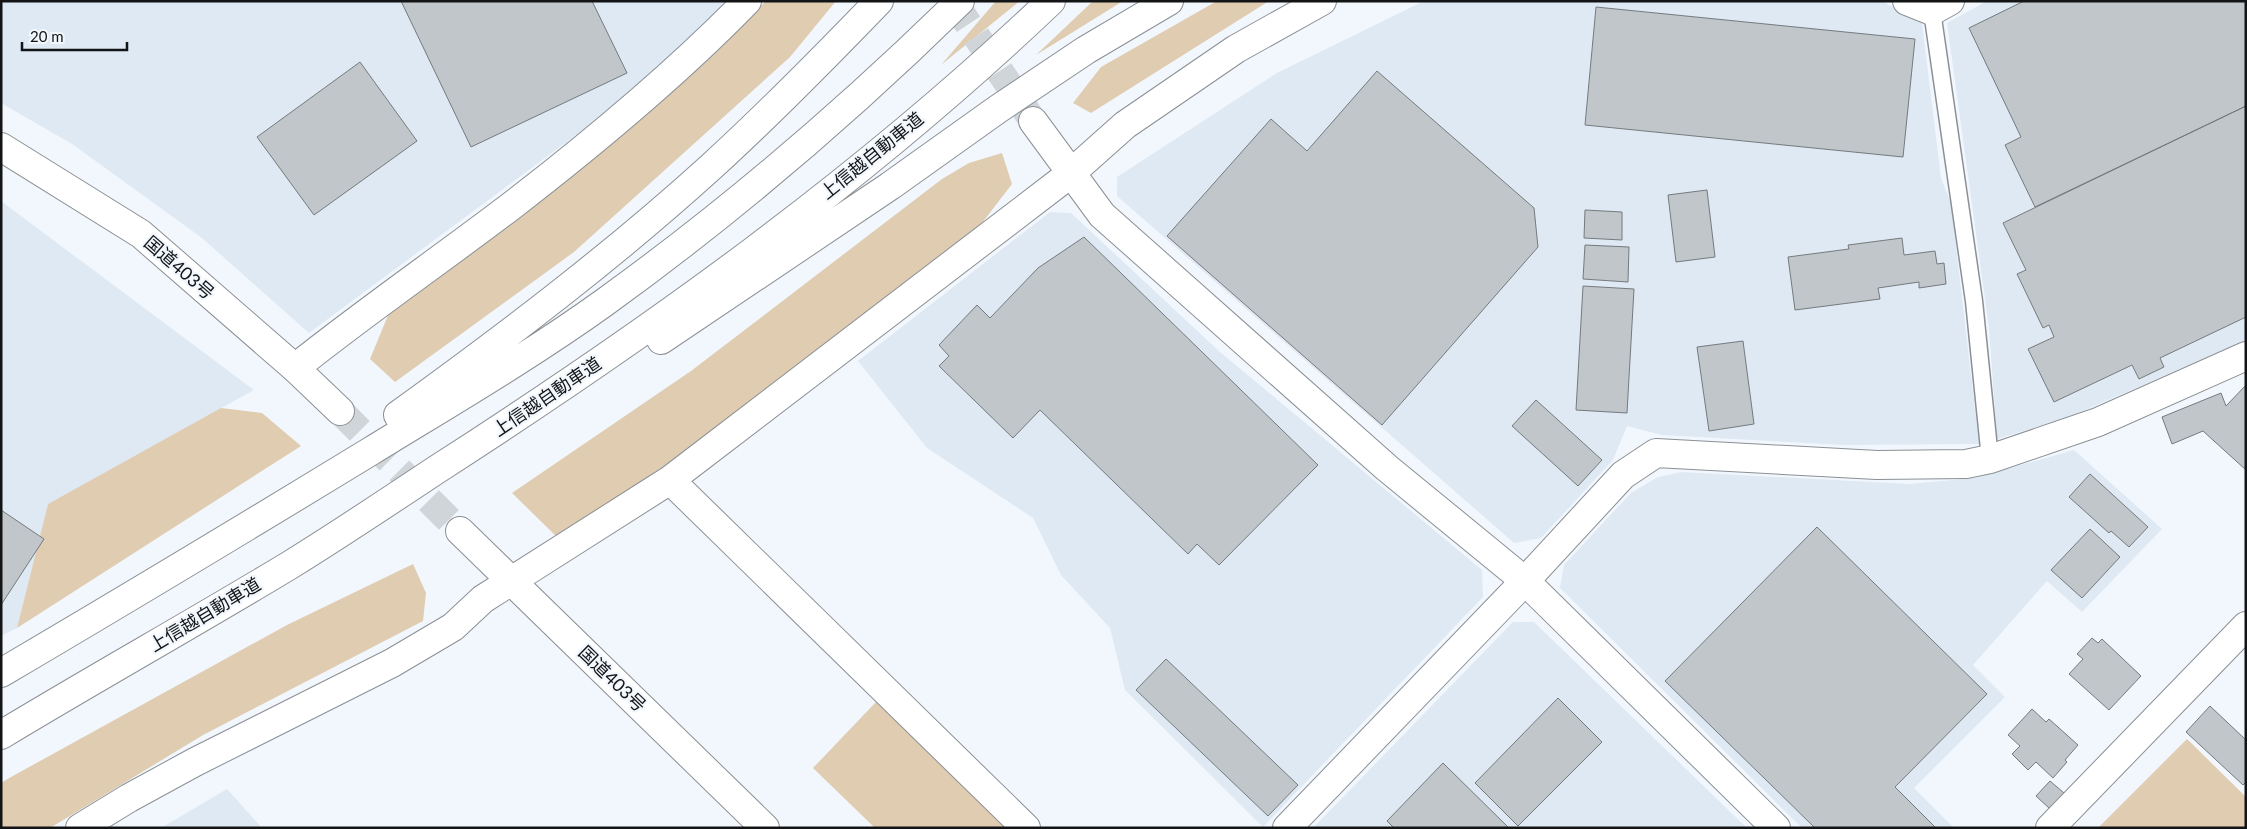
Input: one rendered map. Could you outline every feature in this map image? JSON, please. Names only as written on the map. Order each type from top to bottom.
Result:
[{"type":"main road","points":[[295,368],[510,206],[648,96],[704,45],[747,1]]},
{"type":"main road","points":[[173,572],[370,436],[489,349],[599,262],[711,167],[806,76],[879,1]]},
{"type":"main road","points":[[1,673],[173,572],[470,390],[603,304],[796,154],[900,61],[960,1]]},
{"type":"main road","name":"上信越自動車道","points":[[1,736],[292,564],[532,408],[674,309],[803,212],[934,106],[1051,1]]},
{"type":"main road","points":[[292,564],[475,462],[759,276],[1086,50],[1169,1]]},
{"type":"main road","points":[[80,828],[194,762],[392,663],[453,627],[483,599],[510,580],[670,480],[1070,174],[1125,125],[1236,49],[1322,1]]},
{"type":"main road","points":[[1033,121],[1070,174],[1109,222],[1387,468],[1525,581],[1776,828]]},
{"type":"main road","name":"国道403号","points":[[1,147],[141,234],[295,368],[340,411]]},
{"type":"main road","points":[[1287,828],[1525,581],[1623,475],[1656,453],[1877,465],[1966,464],[1990,459],[2098,422],[2246,356]]},
{"type":"main road","points":[[670,480],[1026,828]]},
{"type":"main road","name":"国道403号","points":[[460,531],[765,828]]},
{"type":"main road","points":[[2050,828],[2246,626]]},
{"type":"lane","points":[[1930,5],[1974,301],[1990,459]]},
{"type":"shaded area","points":[[1,1],[727,1],[638,89],[309,333],[202,238],[72,144],[1,103]]},
{"type":"shaded area","points":[[766,1],[836,1],[790,57],[574,252],[395,382],[370,359],[389,313],[652,108]]},
{"type":"shaded area","points":[[996,1],[1020,1],[941,65]]},
{"type":"shaded area","points":[[1093,1],[1123,1],[1036,55]]},
{"type":"shaded area","points":[[1217,1],[1269,1],[1091,113],[1073,103],[1101,67]]},
{"type":"shaded area","points":[[1424,1],[1882,1],[1922,23],[1941,178],[1951,203],[1979,444],[1842,445],[1662,435],[1627,426],[1613,460],[1541,538],[1514,543],[1117,196],[1117,177],[1277,73]]},
{"type":"shaded area","points":[[1987,1],[2246,1],[2246,340],[2069,417],[1997,439],[1989,328],[1947,23]]},
{"type":"shaded area","points":[[1002,153],[1012,184],[982,223],[731,420],[558,538],[512,493],[691,371],[942,179],[969,163]]},
{"type":"shaded area","points":[[1,201],[254,390],[48,504],[17,628],[1,636]]},
{"type":"shaded area","points":[[1050,212],[1071,213],[1220,352],[1482,570],[1483,597],[1263,827],[1125,690],[1110,628],[1061,575],[1033,518],[927,448],[858,361]]},
{"type":"shaded area","points":[[221,408],[262,413],[301,446],[17,628],[48,504]]},
{"type":"shaded area","points":[[2074,450],[2162,529],[2082,612],[2047,581],[1973,665],[2005,697],[1914,788],[1954,828],[1802,828],[1560,588],[1564,565],[1631,493],[1658,477],[1682,472],[1909,484],[1975,478]]},
{"type":"shaded area","points":[[413,564],[426,593],[423,621],[203,735],[50,828],[1,828],[1,783],[287,625]]},
{"type":"shaded area","points":[[1513,622],[1534,622],[1747,828],[1313,828]]},
{"type":"shaded area","points":[[876,702],[1006,828],[875,828],[813,768]]},
{"type":"shaded area","points":[[2187,739],[2246,797],[2246,828],[2098,828]]},
{"type":"shaded area","points":[[227,789],[262,828],[161,828]]},
{"type":"building","points":[[401,1],[592,1],[627,73],[471,147]]},
{"type":"building","points":[[2024,1],[2246,1],[2246,106],[2035,207],[2005,145],[2021,137],[1969,28]]},
{"type":"building","points":[[1596,7],[1915,39],[1903,157],[1585,125]]},
{"type":"building","points":[[360,62],[417,141],[314,215],[257,137]]},
{"type":"building","points":[[1377,71],[1534,208],[1538,247],[1382,425],[1167,236],[1271,119],[1307,151]]},
{"type":"building","points":[[2246,106],[2246,317],[2160,358],[2164,367],[2139,379],[2132,365],[2054,402],[2028,349],[2054,337],[2049,325],[2043,328],[2017,274],[2026,270],[2003,223]]},
{"type":"building","points":[[1707,190],[1715,257],[1676,262],[1668,195]]},
{"type":"building","points":[[1585,210],[1622,212],[1622,240],[1584,238]]},
{"type":"building","points":[[1084,237],[1318,465],[1219,565],[1197,544],[1188,554],[1040,410],[1013,438],[939,366],[949,356],[939,345],[977,305],[990,318],[1038,268]]},
{"type":"building","points":[[1902,238],[1904,255],[1935,251],[1937,264],[1944,263],[1946,284],[1919,288],[1919,282],[1878,288],[1880,299],[1795,310],[1788,257],[1849,249],[1848,245]]},
{"type":"building","points":[[1585,245],[1629,247],[1628,282],[1583,279]]},
{"type":"building","points":[[1583,286],[1634,289],[1627,413],[1576,410]]},
{"type":"building","points":[[1743,341],[1754,424],[1709,431],[1697,347]]},
{"type":"building","points":[[2246,385],[2246,470],[2203,431],[2172,444],[2162,417],[2221,393],[2226,406]]},
{"type":"building","points":[[1536,400],[1602,460],[1578,486],[1512,426]]},
{"type":"building","points":[[2090,474],[2148,527],[2129,547],[2111,531],[2109,533],[2069,497]]},
{"type":"building","points":[[1,510],[44,539],[1,605]]},
{"type":"building","points":[[1817,527],[1987,694],[1895,787],[1936,828],[1815,828],[1665,681]]},
{"type":"building","points":[[2090,529],[2120,557],[2082,598],[2051,570]]},
{"type":"building","points":[[2092,638],[2098,643],[2102,639],[2141,676],[2109,710],[2069,674],[2083,659],[2077,654]]},
{"type":"building","points":[[1166,659],[1298,785],[1268,816],[1136,690]]},
{"type":"building","points":[[1558,698],[1602,742],[1518,826],[1475,783]]},
{"type":"building","points":[[2210,706],[2246,740],[2246,782],[2243,785],[2186,732]]},
{"type":"building","points":[[2032,709],[2046,722],[2049,719],[2078,745],[2053,778],[2036,762],[2028,770],[2012,754],[2020,746],[2008,735]]},
{"type":"building","points":[[1443,763],[1509,828],[1394,828],[1387,821]]},
{"type":"building","points":[[2050,781],[2064,793],[2050,809],[2036,796]]},
{"type":"tunnel","points":[[953,1],[1033,121]]},
{"type":"tunnel","points":[[340,411],[460,531]]}]
